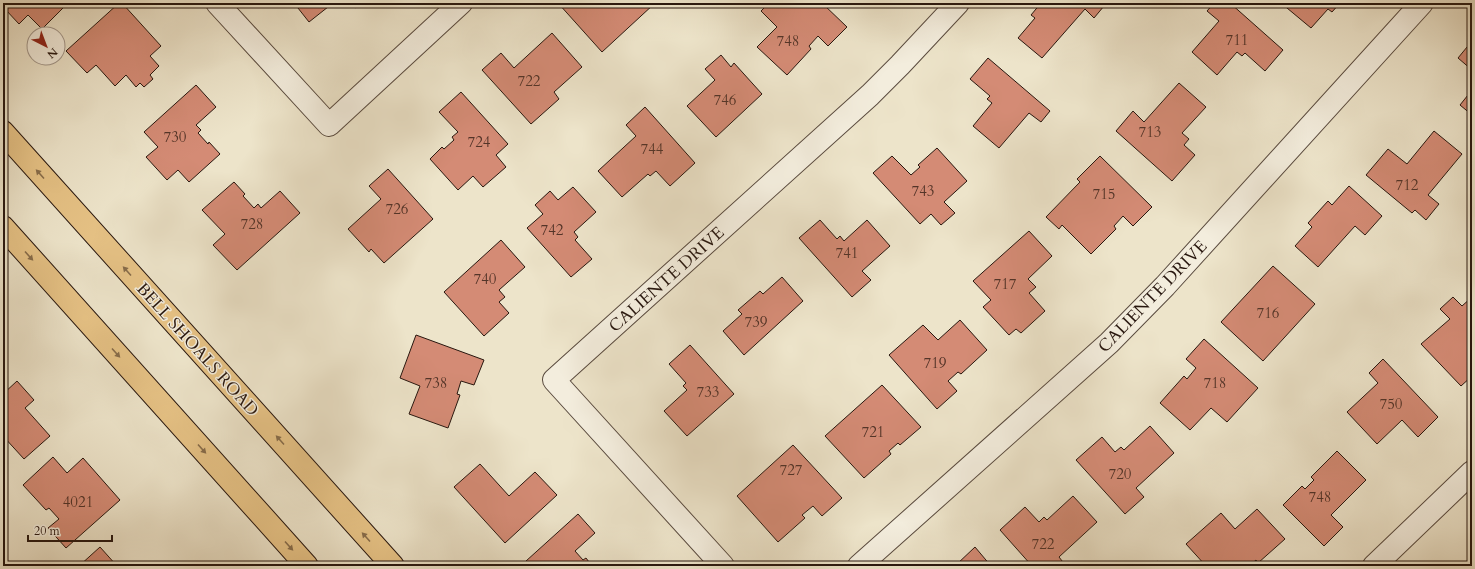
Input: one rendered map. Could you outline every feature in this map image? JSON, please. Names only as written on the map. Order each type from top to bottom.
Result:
[{"type":"main road","name":"BELL SHOALS ROAD","points":[[3,132],[392,566]]},
{"type":"main road","points":[[3,227],[307,566]]},
{"type":"street","points":[[217,3],[329,125],[461,3]]},
{"type":"street","name":"CALIENTE DRIVE","points":[[723,566],[554,380],[870,95],[958,3]]},
{"type":"street","name":"CALIENTE DRIVE","points":[[859,566],[1109,343],[1165,286],[1422,3]]},
{"type":"street","points":[[1374,566],[1472,472]]},
{"type":"building","points":[[11,3],[68,3],[45,26],[39,26],[28,15],[19,24],[5,9]]},
{"type":"building","points":[[119,3],[122,3],[161,46],[150,56],[159,66],[150,75],[153,79],[144,87],[140,83],[136,87],[126,75],[115,86],[96,65],[87,73],[66,51]]},
{"type":"building","points":[[294,3],[333,3],[309,22]]},
{"type":"building","points":[[351,3],[361,3],[355,8]]},
{"type":"building","points":[[558,3],[653,3],[654,4],[602,52]]},
{"type":"building","points":[[769,3],[822,3],[847,27],[828,46],[818,36],[809,46],[811,49],[787,75],[757,47],[777,27],[761,11]]},
{"type":"building","points":[[859,3],[867,3],[863,7]]},
{"type":"building","points":[[1041,3],[1100,3],[1104,6],[1094,18],[1085,9],[1042,58],[1018,38],[1035,18],[1031,15]]},
{"type":"building","points":[[1214,3],[1230,3],[1283,50],[1265,71],[1245,53],[1242,56],[1237,52],[1217,75],[1192,52],[1219,21],[1207,11]]},
{"type":"building","points":[[1281,3],[1340,3],[1332,12],[1328,9],[1311,28]]},
{"type":"building","points":[[552,33],[582,67],[554,92],[559,99],[531,124],[482,70],[501,53],[514,68]]},
{"type":"building","points":[[1472,41],[1472,70],[1458,58]]},
{"type":"building","points":[[721,55],[731,67],[734,63],[762,94],[716,137],[687,106],[715,80],[705,69]]},
{"type":"building","points":[[988,58],[1050,111],[1041,122],[1029,113],[999,148],[973,126],[992,103],[987,99],[990,96],[970,79]]},
{"type":"building","points":[[1179,83],[1206,107],[1182,133],[1189,139],[1184,145],[1195,155],[1172,181],[1116,131],[1133,111],[1144,122]]},
{"type":"building","points":[[196,85],[216,107],[196,125],[201,130],[198,133],[220,154],[189,182],[178,170],[167,180],[146,157],[158,147],[144,132]]},
{"type":"building","points":[[1472,90],[1472,115],[1460,105]]},
{"type":"building","points":[[461,92],[508,144],[496,155],[506,167],[483,187],[473,176],[458,190],[430,159],[442,147],[444,149],[454,140],[452,137],[458,132],[439,112]]},
{"type":"building","points":[[645,107],[695,163],[670,186],[656,171],[650,176],[648,174],[622,197],[598,171],[636,136],[626,125]]},
{"type":"building","points":[[1434,131],[1462,154],[1428,195],[1439,204],[1426,220],[1415,210],[1412,213],[1366,175],[1388,149],[1407,164]]},
{"type":"building","points":[[937,148],[967,181],[944,202],[955,213],[941,225],[931,214],[920,224],[873,173],[892,156],[911,175],[920,167],[918,165]]},
{"type":"building","points":[[1100,156],[1152,207],[1133,226],[1123,216],[1114,226],[1116,229],[1091,254],[1062,225],[1059,229],[1046,217],[1080,182],[1077,179]]},
{"type":"building","points":[[388,169],[433,219],[384,263],[371,249],[369,252],[348,229],[381,199],[369,186]]},
{"type":"building","points":[[234,182],[245,194],[243,196],[254,208],[258,204],[261,208],[280,191],[300,213],[237,270],[213,245],[225,234],[202,210]]},
{"type":"building","points":[[1349,186],[1382,216],[1365,235],[1355,226],[1318,267],[1295,246],[1312,227],[1308,223],[1328,201],[1332,205]]},
{"type":"building","points":[[573,187],[596,212],[574,232],[578,237],[575,240],[592,259],[571,277],[527,228],[543,214],[535,205],[550,191],[558,200]]},
{"type":"building","points":[[820,220],[837,239],[840,236],[844,241],[867,220],[890,246],[862,271],[871,280],[852,297],[799,238]]},
{"type":"building","points":[[1029,231],[1052,256],[1028,279],[1036,287],[1029,293],[1045,311],[1021,333],[1016,329],[1009,335],[983,307],[991,300],[973,281]]},
{"type":"building","points":[[501,240],[525,267],[499,290],[505,297],[499,302],[509,313],[484,336],[444,292]]},
{"type":"building","points":[[1273,266],[1315,304],[1263,361],[1221,322]]},
{"type":"building","points":[[782,277],[803,301],[744,355],[723,331],[742,314],[738,310],[760,291],[763,294]]},
{"type":"building","points":[[1453,297],[1462,306],[1472,297],[1472,376],[1461,386],[1421,344],[1450,319],[1440,309]]},
{"type":"building","points":[[960,320],[987,350],[961,374],[958,372],[948,381],[957,391],[937,409],[889,355],[923,325],[938,340]]},
{"type":"building","points":[[416,335],[484,360],[474,385],[461,381],[457,394],[460,395],[448,428],[409,414],[420,386],[400,378]]},
{"type":"building","points":[[1204,339],[1258,388],[1227,422],[1211,408],[1190,430],[1160,403],[1184,376],[1187,379],[1196,368],[1186,359]]},
{"type":"building","points":[[690,345],[734,394],[687,436],[664,411],[687,390],[683,386],[686,383],[669,364]]},
{"type":"building","points":[[1383,359],[1438,417],[1418,437],[1402,420],[1377,444],[1347,412],[1378,383],[1369,373]]},
{"type":"building","points":[[17,381],[34,400],[25,408],[50,436],[24,459],[3,436],[3,394]]},
{"type":"building","points":[[882,385],[921,427],[900,445],[898,443],[889,451],[891,454],[864,478],[825,436]]},
{"type":"building","points":[[1150,426],[1174,453],[1136,488],[1144,497],[1125,514],[1076,460],[1102,437],[1115,452],[1121,447],[1124,450]]},
{"type":"building","points":[[793,445],[842,498],[822,516],[813,506],[802,515],[805,518],[778,542],[737,496]]},
{"type":"building","points":[[1337,451],[1366,480],[1331,515],[1343,527],[1324,546],[1283,505],[1302,486],[1305,489],[1314,480],[1311,477]]},
{"type":"building","points":[[53,457],[67,473],[83,458],[120,500],[66,548],[48,528],[59,519],[49,508],[46,510],[23,485]]},
{"type":"building","points":[[480,464],[509,496],[535,472],[557,495],[505,543],[454,487]]},
{"type":"building","points":[[1073,496],[1097,522],[1059,557],[1066,566],[1032,566],[1000,530],[1025,507],[1039,522],[1044,517],[1047,520]]},
{"type":"building","points":[[1257,509],[1285,539],[1258,563],[1256,560],[1249,566],[1206,566],[1186,544],[1221,513],[1235,529]]},
{"type":"building","points":[[578,514],[595,533],[575,551],[583,560],[586,558],[592,566],[530,566],[526,561]]},
{"type":"building","points":[[100,547],[117,566],[79,566]]},
{"type":"building","points":[[975,547],[991,566],[956,565]]},
{"type":"building","points":[[1158,561],[1163,566],[1152,566]]}]
